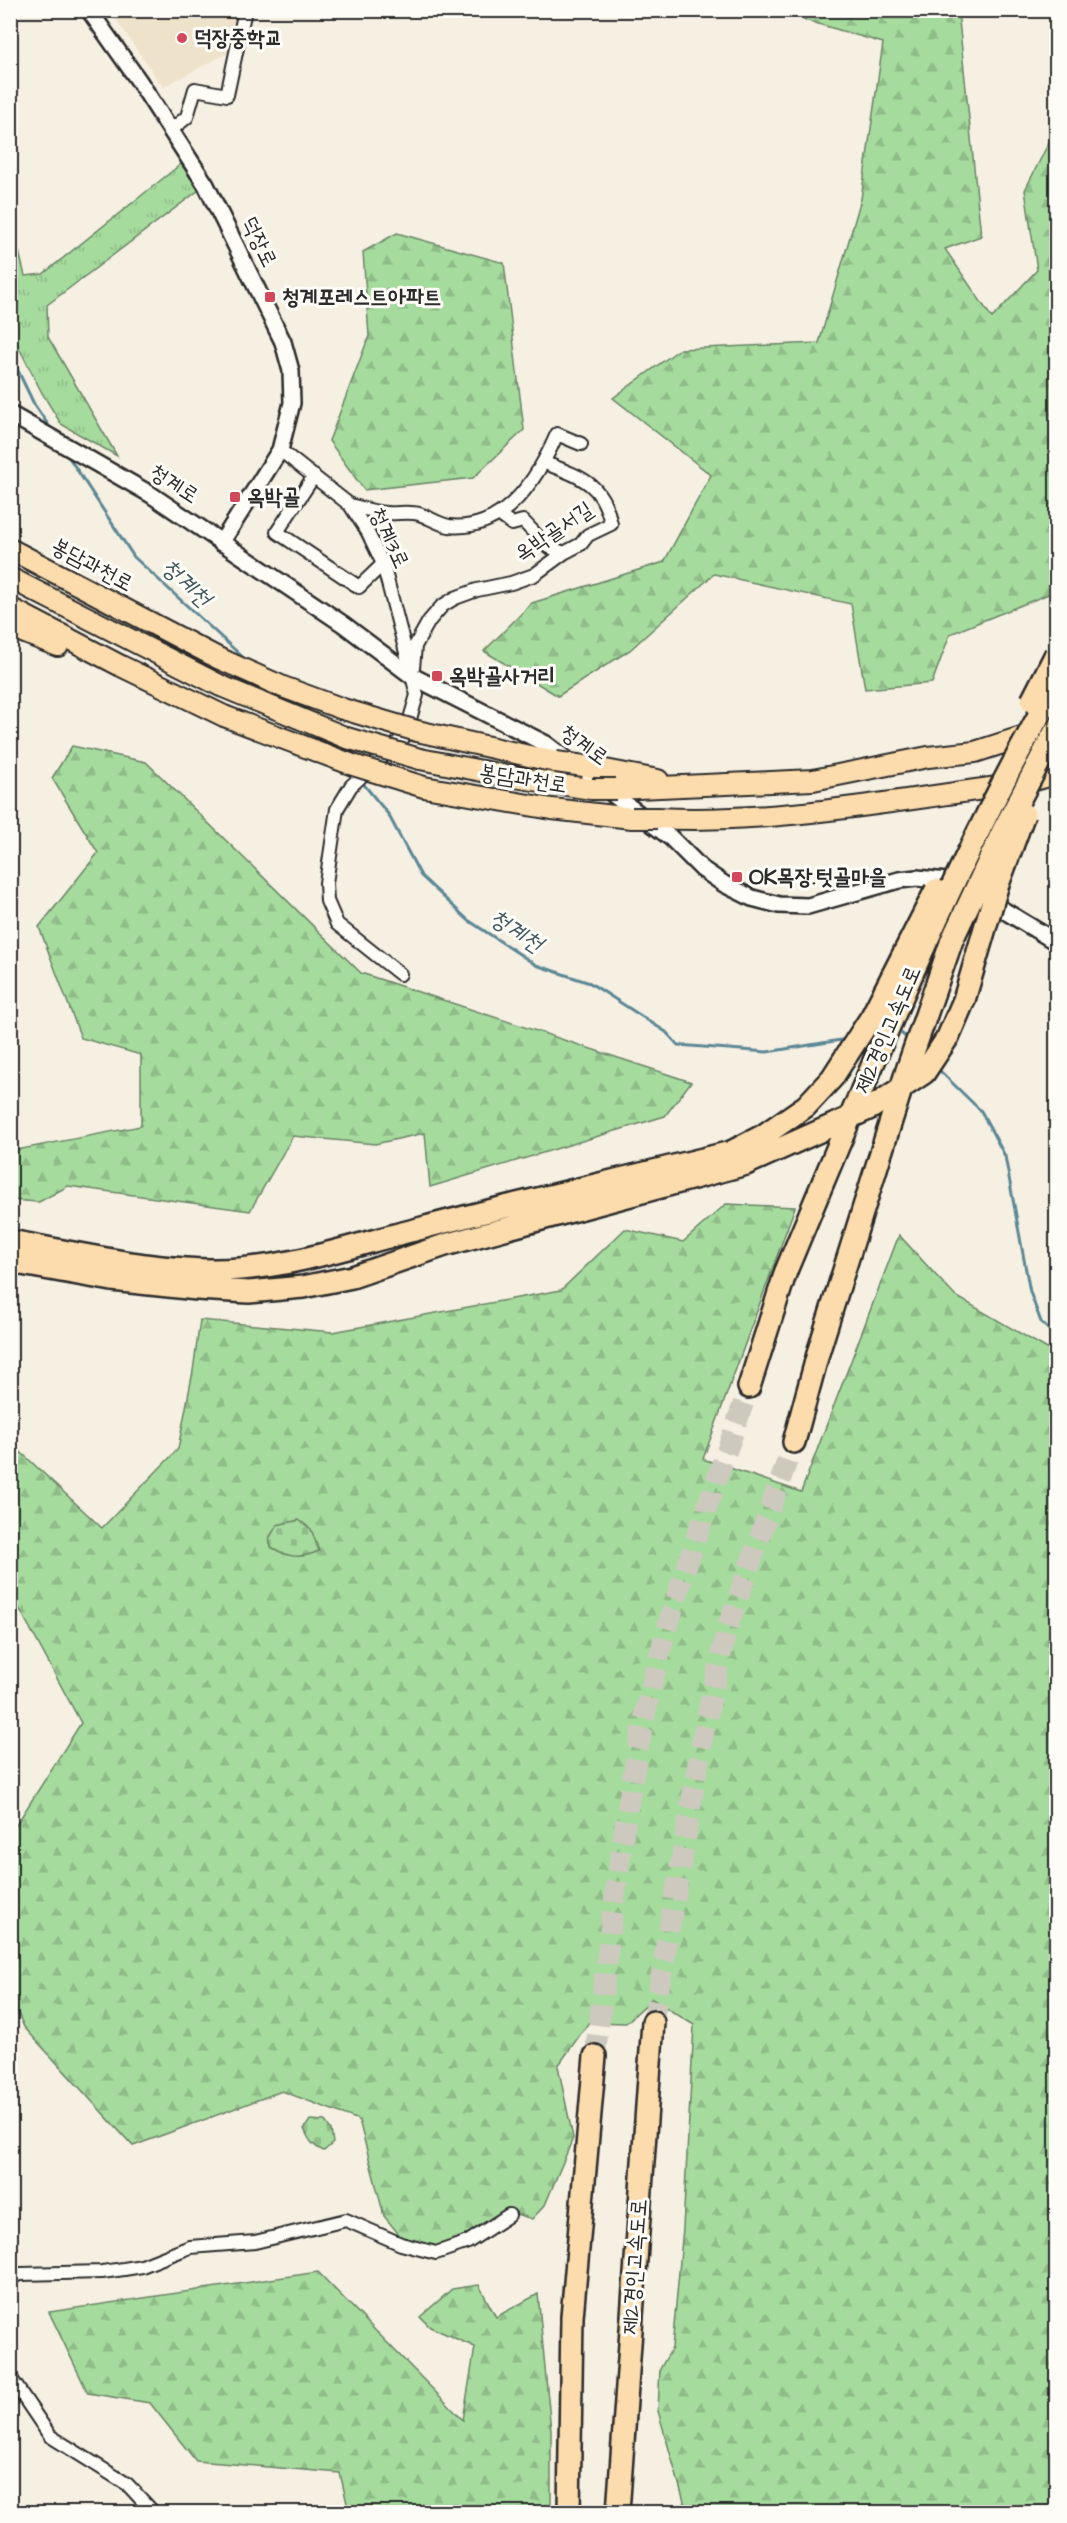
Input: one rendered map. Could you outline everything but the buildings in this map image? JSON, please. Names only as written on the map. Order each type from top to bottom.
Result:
[{"type":"highway","name":"봉담과천로","points":[[10,549],[218,658],[283,687],[411,734],[699,787]]},
{"type":"highway","name":"봉담과천로","points":[[10,578],[221,686],[347,738],[420,759],[592,789],[699,787],[813,780],[928,757],[975,752],[1056,728]]},
{"type":"highway","name":"봉담과천로","points":[[10,608],[224,716],[353,765],[424,787],[552,810],[657,819],[701,820],[774,816],[1021,783],[1056,774]]},
{"type":"highway","name":"봉담과천로","points":[[10,627],[121,666]]},
{"type":"highway","points":[[10,1241],[119,1260],[200,1270],[250,1268],[347,1250],[420,1228],[739,1158],[764,1135],[806,1106],[832,1078],[872,1016],[1056,654]]},
{"type":"highway","name":"제2경인고속도로","points":[[749,1387],[786,1271],[906,986],[1020,749],[1056,685]]},
{"type":"highway","name":"봉담과천로","points":[[928,757],[1056,711]]},
{"type":"highway","name":"제2경인고속도로","points":[[794,1442],[819,1350],[904,1080],[952,940],[1003,831],[1056,728]]},
{"type":"highway","points":[[10,1262],[112,1280],[197,1289],[249,1292],[303,1287],[352,1277],[445,1245],[739,1158],[871,1108],[924,1073],[948,1037],[964,1000],[997,887],[1031,796],[1056,745]]},
{"type":"highway","name":"봉담과천로","points":[[940,794],[1056,763]]},
{"type":"highway","name":"제2경인고속도로","points":[[618,2512],[654,2022]]},
{"type":"highway","points":[[569,2512],[572,2317],[595,2056]]},
{"type":"street","name":"덕장로","points":[[89,10],[206,185],[283,342],[291,371],[292,403],[280,450],[221,543]]},
{"type":"street","points":[[171,130],[187,117],[195,89],[227,94],[245,10]]},
{"type":"street","name":"청계로","points":[[15,416],[150,495],[343,624],[412,676],[546,744],[671,838],[702,868],[724,884],[752,898],[779,905],[808,906],[908,879],[957,882],[1056,942]]},
{"type":"street","points":[[350,505],[382,513],[417,513],[448,526],[466,525],[500,516],[545,463],[556,434],[581,444]]},
{"type":"street","name":"청계3로","points":[[280,450],[350,505],[367,531],[384,564],[412,676]]},
{"type":"street","name":"옥박골서길","points":[[412,676],[415,646],[429,621],[442,606],[455,598],[534,575],[581,544],[588,535],[611,524],[602,496],[593,486],[581,477],[545,463]]},
{"type":"street","points":[[314,476],[278,532],[359,587],[384,564]]},
{"type":"street","points":[[500,516],[512,524],[523,521],[547,546],[564,554]]},
{"type":"street","points":[[400,974],[338,924],[327,901],[326,883],[337,809],[351,786],[411,734],[417,695],[412,676]]},
{"type":"street","points":[[10,2277],[21,2274],[102,2272],[142,2266],[190,2247],[255,2242],[346,2220],[401,2244],[436,2253],[468,2242],[509,2215]]},
{"type":"street","points":[[10,2377],[50,2436],[127,2484],[153,2512]]},
{"type":"shaded area","name":"덕장중학교","points":[[110,11],[241,11],[232,51],[163,87]]},
{"type":"green space","points":[[794,11],[958,11],[981,236],[945,249],[992,318],[1037,270],[1025,190],[1056,128],[1056,591],[950,634],[932,683],[865,689],[851,604],[714,574],[630,650],[558,696],[484,651],[532,603],[664,562],[711,475],[613,398],[680,349],[819,343],[861,199],[883,43],[805,20]]},
{"type":"green space","points":[[181,164],[199,190],[47,305],[48,337],[117,456],[61,424],[42,393],[11,332],[11,219],[25,276],[43,274]]},
{"type":"green space","points":[[397,233],[504,263],[524,430],[473,478],[364,490],[329,441],[369,336],[363,252]]},
{"type":"green space","points":[[72,746],[146,762],[361,973],[691,1082],[665,1116],[430,1187],[425,1133],[375,1144],[293,1136],[250,1211],[68,1186],[39,1202],[11,1200],[11,1151],[141,1126],[141,1055],[81,1038],[39,927],[98,853],[52,778]]},
{"type":"green space","points":[[726,1204],[795,1207],[703,1459],[801,1492],[899,1235],[954,1295],[1056,1354],[1056,2512],[687,2512],[658,2411],[660,2369],[672,2348],[683,2228],[694,2025],[652,1999],[626,2023],[589,2022],[558,2066],[573,2138],[545,2205],[532,2219],[516,2214],[473,2244],[441,2253],[401,2237],[384,2216],[359,2120],[282,2091],[133,2146],[24,2027],[11,1997],[11,1833],[81,1723],[11,1593],[10,1442],[102,1528],[178,1449],[200,1320],[333,1332],[561,1290],[625,1229],[683,1242]]},
{"type":"green space","points":[[299,1520],[311,1529],[319,1551],[295,1556],[271,1547],[269,1539],[277,1525]]},
{"type":"green space","points":[[310,2120],[325,2121],[331,2130],[333,2143],[324,2151],[311,2142],[304,2129]]},
{"type":"green space","points":[[318,2272],[463,2420],[475,2347],[430,2327],[420,2317],[452,2289],[479,2285],[496,2317],[538,2294],[551,2431],[551,2512],[349,2512],[340,2473],[196,2461],[150,2403],[88,2393],[49,2312]]},
{"type":"waterway","name":"청계천","points":[[10,354],[34,404],[51,429]]},
{"type":"waterway","name":"청계천","points":[[66,453],[134,557],[247,661]]},
{"type":"waterway","name":"청계천","points":[[285,696],[297,708]]},
{"type":"waterway","name":"청계천","points":[[324,738],[333,749]]},
{"type":"waterway","name":"청계천","points":[[361,781],[388,814],[421,876],[468,920],[536,965],[590,983],[666,1032],[678,1045],[767,1052],[847,1039]]},
{"type":"waterway","name":"청계천","points":[[895,1033],[901,1033],[909,1040]]},
{"type":"waterway","name":"청계천","points":[[937,1068],[981,1111],[1005,1156],[1030,1292],[1041,1322],[1056,1337]]},
{"type":"tunnel","points":[[595,2056],[626,1820],[653,1680],[686,1569],[749,1387]]},
{"type":"tunnel","points":[[653,2022],[704,1730],[727,1628],[794,1442]]},
{"type":"place","name":"덕장중학교","points":[[182,38]]},
{"type":"place","name":"청계포레스트아파트","points":[[270,297]]},
{"type":"place","name":"옥박골","points":[[235,497]]},
{"type":"place","name":"옥박골사거리","points":[[437,676]]},
{"type":"place","name":"OK목장.텃골마을","points":[[737,877]]}]
